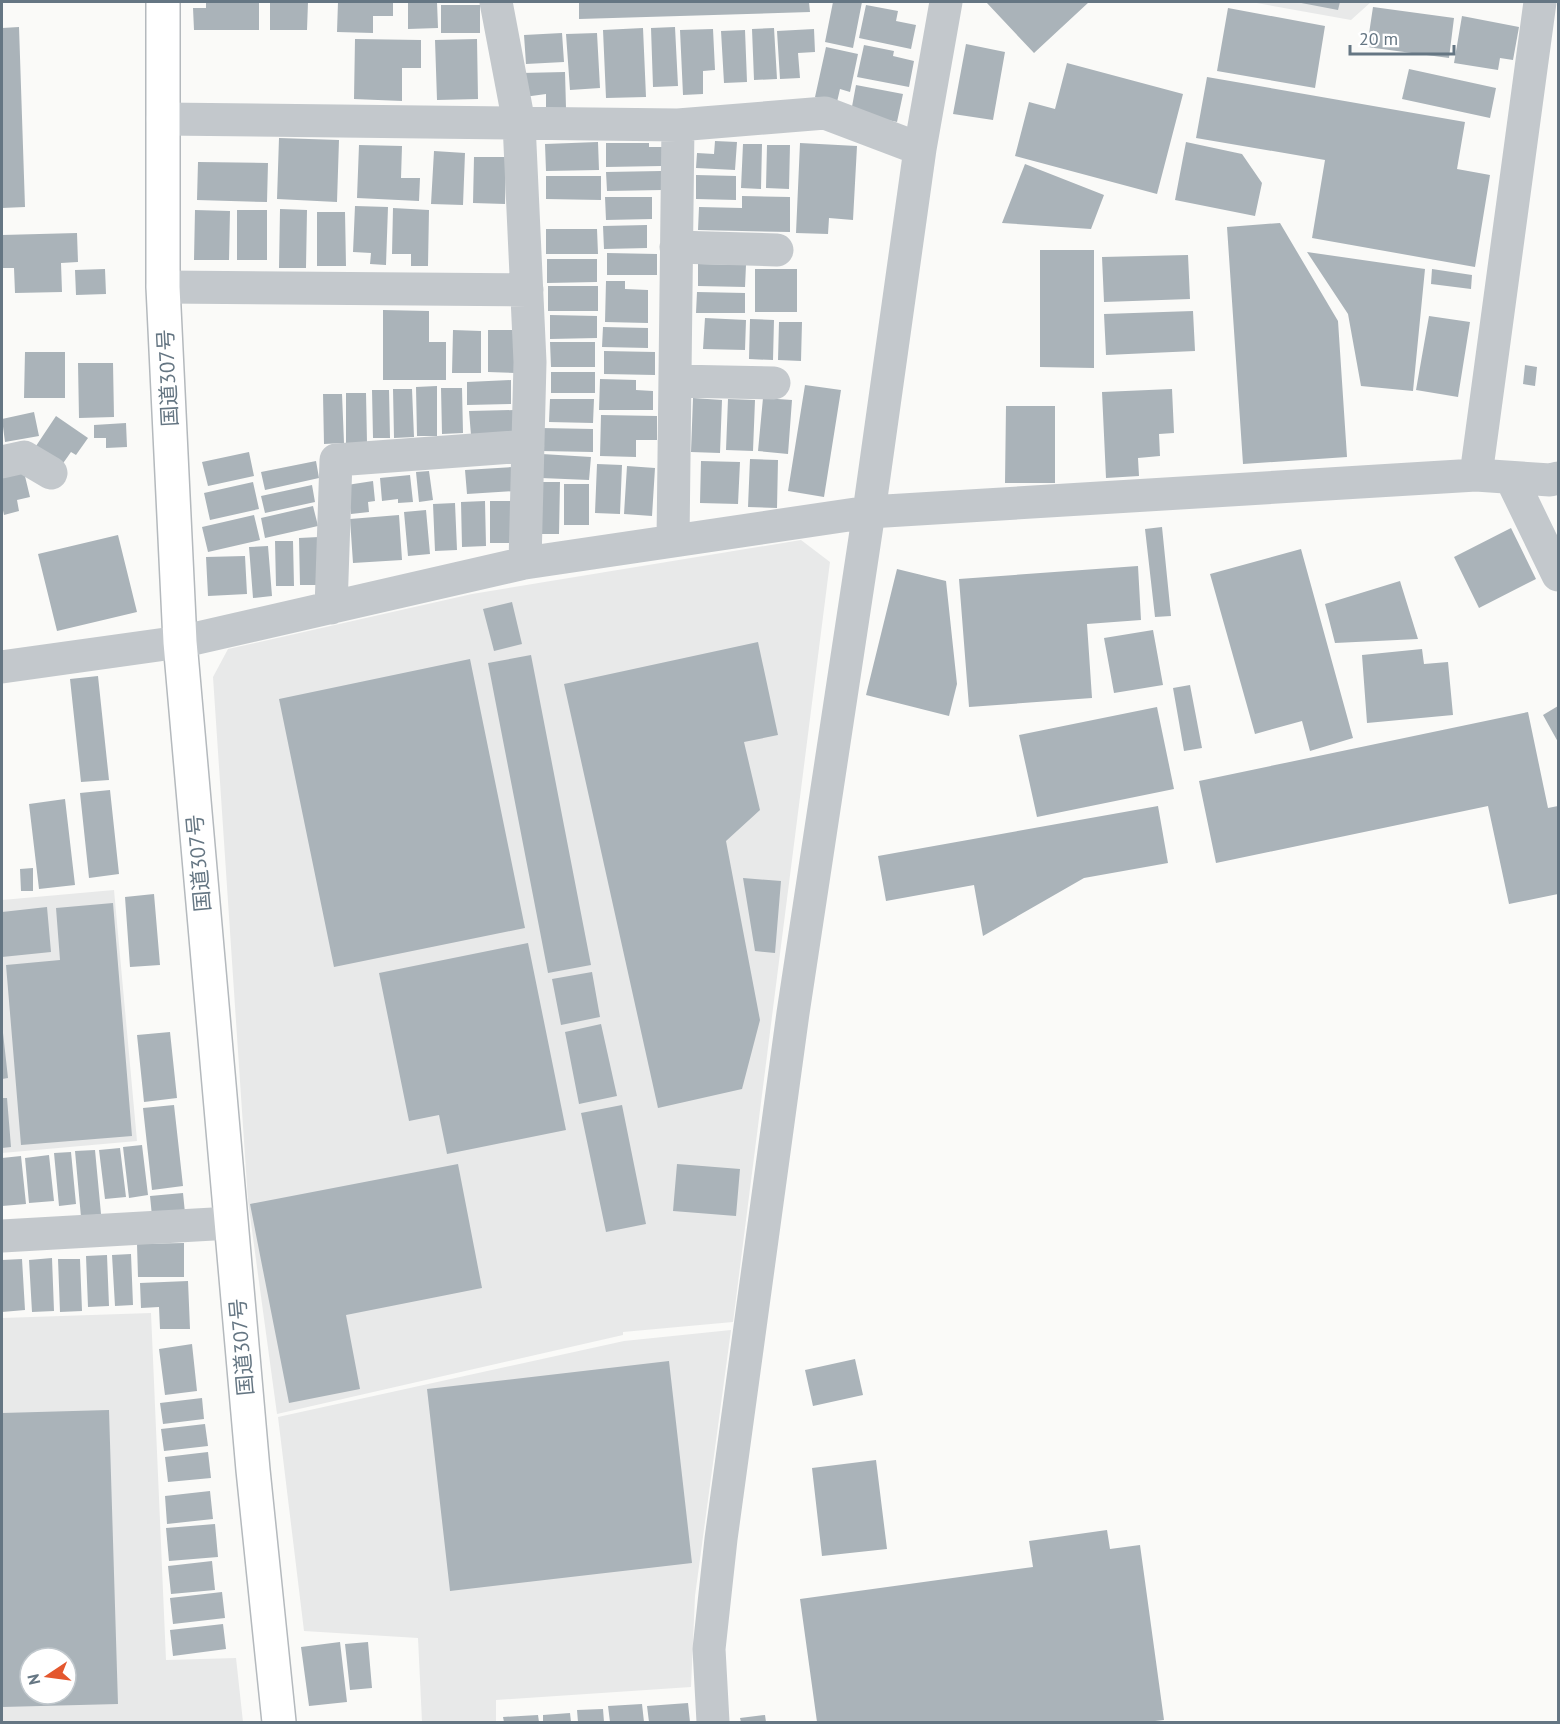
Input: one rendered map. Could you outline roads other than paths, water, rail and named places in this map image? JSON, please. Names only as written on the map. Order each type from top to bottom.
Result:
[{"type":"highway","name":"国道307号","points":[[163,2],[163,287],[180,642],[253,1470],[279,1722]]},
{"type":"street","points":[[496,2],[519,123],[530,362],[525,563]]},
{"type":"street","points":[[713,1722],[709,1649],[722,1539],[794,1013],[869,512],[920,149],[946,2]]},
{"type":"street","points":[[1476,476],[1540,2]]},
{"type":"street","points":[[163,119],[678,125],[825,113],[920,149]]},
{"type":"street","points":[[673,541],[678,125]]},
{"type":"street","points":[[676,246],[777,250]]},
{"type":"street","points":[[163,287],[527,290]]},
{"type":"street","points":[[675,381],[774,383]]},
{"type":"street","points":[[331,608],[336,460],[528,446]]},
{"type":"street","points":[[2,462],[24,457],[51,473]]},
{"type":"street","points":[[2,667],[180,642],[525,563],[869,512],[1476,476],[1550,480],[1558,478]]},
{"type":"street","points":[[1511,477],[1558,575]]},
{"type":"street","points":[[2,1236],[231,1223]]}]
